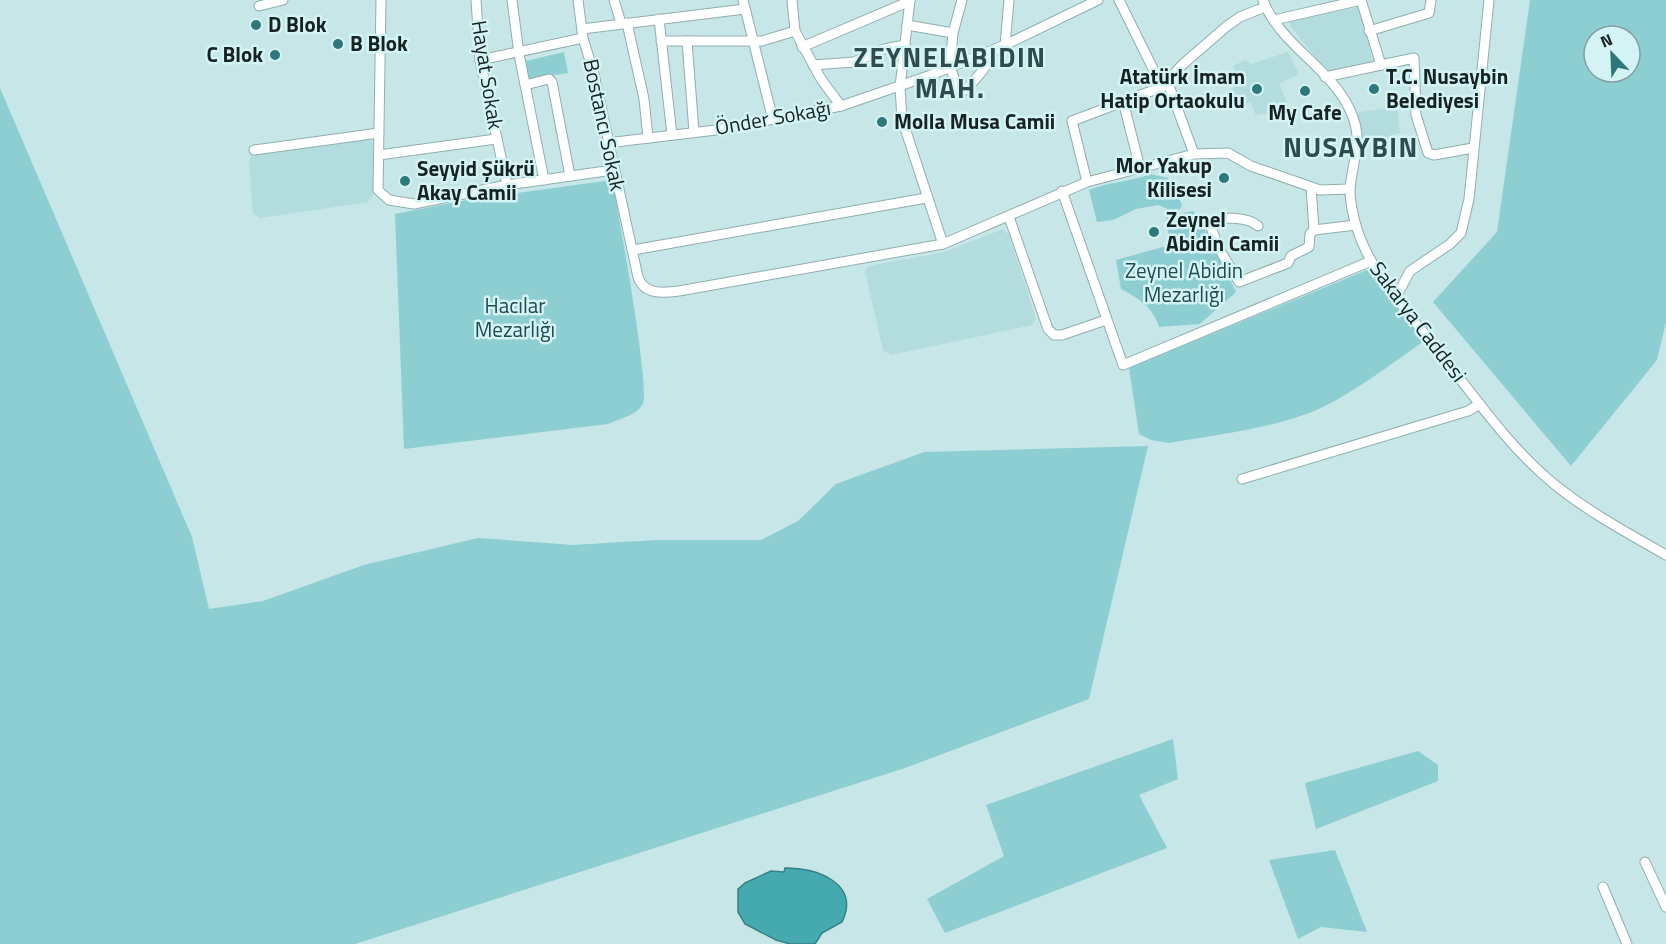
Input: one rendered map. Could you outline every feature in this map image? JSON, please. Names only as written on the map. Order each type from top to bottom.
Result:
[{"type":"street","points":[[259,6],[283,0]]},
{"type":"street","points":[[381,0],[378,190],[389,200],[414,204],[507,185],[613,170]]},
{"type":"street","name":"Hayat Sokak","points":[[476,0],[480,60],[507,185]]},
{"type":"street","points":[[512,0],[519,54],[544,180]]},
{"type":"street","name":"Bostancı Sokak","points":[[578,0],[582,33],[594,74],[607,143],[640,283],[652,292],[666,292],[943,244],[1009,217],[1062,191],[1194,153],[1228,153],[1251,166],[1311,187],[1329,191],[1350,189]]},
{"type":"street","points":[[614,0],[624,23],[644,99],[648,138]]},
{"type":"street","points":[[792,0],[795,31],[813,65],[841,106]]},
{"type":"street","points":[[802,46],[910,0],[900,87],[902,119],[943,244]]},
{"type":"street","points":[[962,0],[953,33],[950,67],[958,88],[965,90],[987,66],[1000,47],[1009,0]]},
{"type":"street","name":"Önder Sokağı","points":[[607,143],[773,120],[841,106],[900,87],[1000,47],[1098,0]]},
{"type":"street","points":[[1119,0],[1165,84],[1194,153]]},
{"type":"street","points":[[1274,20],[1361,0],[1380,65]]},
{"type":"street","points":[[1369,31],[1429,14],[1431,0]]},
{"type":"street","points":[[1396,297],[1410,271],[1450,244],[1461,233],[1469,200],[1489,0]]},
{"type":"street","points":[[1087,182],[1072,121],[1165,84],[1227,26],[1266,2]]},
{"type":"street","name":"Sakarya Caddesi","points":[[1266,2],[1274,20],[1346,102],[1358,132],[1359,146],[1350,189],[1356,225],[1371,261],[1396,297],[1520,452],[1554,484],[1666,555]]},
{"type":"street","points":[[480,60],[519,54],[582,33],[624,23],[744,4],[773,120]]},
{"type":"street","points":[[659,19],[672,135]]},
{"type":"street","points":[[907,25],[953,33]]},
{"type":"street","points":[[661,41],[752,42],[795,31]]},
{"type":"street","points":[[687,41],[694,132]]},
{"type":"street","points":[[813,65],[854,62],[884,49],[905,45]]},
{"type":"street","points":[[1325,77],[1414,58],[1416,115],[1420,133],[1430,155],[1473,148]]},
{"type":"street","points":[[525,85],[549,79],[552,82],[570,176]]},
{"type":"street","points":[[1123,101],[1140,168]]},
{"type":"street","points":[[254,150],[379,133]]},
{"type":"street","points":[[379,155],[496,138]]},
{"type":"street","points":[[1311,187],[1314,230]]},
{"type":"street","points":[[1062,191],[1123,365],[1371,261]]},
{"type":"street","points":[[633,250],[927,198]]},
{"type":"street","points":[[1009,217],[1048,329],[1054,335],[1062,334],[1106,320]]},
{"type":"street","points":[[1258,226],[1252,221],[1225,219],[1216,219],[1210,224],[1218,248],[1239,282],[1288,263],[1291,256],[1310,246],[1310,234],[1314,230],[1356,225]]},
{"type":"street","points":[[1242,479],[1468,411],[1480,404]]},
{"type":"street","points":[[1645,862],[1666,907]]},
{"type":"street","points":[[1604,887],[1627,944]]},
{"type":"shaded area","points":[[1361,6],[1373,64],[1328,74],[1290,25],[1290,21]]},
{"type":"shaded area","name":"Atatürk İmam Hatip Ortaokulu","points":[[1288,52],[1299,74],[1279,84],[1292,114],[1269,118],[1266,113],[1256,115],[1250,102],[1233,108],[1227,93],[1238,84],[1233,66],[1245,60],[1252,64]]},
{"type":"shaded area","points":[[1397,107],[1400,133],[1364,144],[1354,113]]},
{"type":"shaded area","points":[[368,139],[373,142],[373,195],[368,202],[260,218],[253,214],[249,161],[251,156]]},
{"type":"shaded area","points":[[1003,229],[1009,235],[1036,319],[1032,325],[891,355],[883,350],[865,271],[868,266],[945,252]]},
{"type":"shaded area","points":[[785,868],[797,868],[821,874],[832,880],[845,897],[846,908],[842,922],[822,933],[815,944],[790,944],[776,940],[745,924],[738,912],[738,889],[745,883],[771,871],[784,872]]},
{"type":"green space","points":[[1530,0],[1666,0],[1666,322],[1657,360],[1571,466],[1433,302],[1497,232]]},
{"type":"green space","points":[[564,52],[568,73],[526,80],[522,62]]},
{"type":"green space","points":[[0,88],[192,537],[209,609],[263,601],[364,565],[478,538],[573,545],[657,540],[761,540],[798,521],[836,484],[924,452],[1148,446],[1089,699],[905,768],[355,944],[0,944]]},
{"type":"green space","points":[[1150,174],[1168,178],[1182,205],[1180,209],[1170,210],[1158,205],[1136,209],[1113,220],[1097,222],[1089,190]]},
{"type":"green space","name":"Hacılar Mezarlığı","points":[[612,180],[642,366],[644,390],[641,407],[633,414],[608,424],[404,449],[395,214],[467,200]]},
{"type":"green space","name":"Zeynel Abidin Mezarlığı","points":[[1193,211],[1200,219],[1236,292],[1200,324],[1159,327],[1149,309],[1121,289],[1116,260],[1170,245],[1166,217]]},
{"type":"green space","points":[[1367,270],[1424,341],[1349,392],[1323,407],[1288,420],[1248,430],[1169,443],[1151,440],[1139,434],[1129,368]]},
{"type":"green space","points":[[1173,739],[1178,779],[1139,795],[1167,848],[945,933],[927,899],[1004,856],[986,805]]},
{"type":"green space","points":[[1418,751],[1438,765],[1438,781],[1316,829],[1305,783]]},
{"type":"green space","points":[[1335,850],[1367,932],[1321,927],[1298,939],[1269,860]]},
{"type":"place","name":"D Blok","points":[[256,25]]},
{"type":"place","name":"B Blok","points":[[338,44]]},
{"type":"place","name":"C Blok","points":[[275,55]]},
{"type":"place","name":"Atatürk İmam Hatip Ortaokulu","points":[[1257,89]]},
{"type":"place","name":"T.C. Nusaybin Belediyesi","points":[[1374,89]]},
{"type":"place","name":"My Cafe","points":[[1305,91]]},
{"type":"place","name":"Molla Musa Camii","points":[[882,122]]},
{"type":"place","name":"Mor Yakup Kilisesi","points":[[1224,178]]},
{"type":"place","name":"Seyyid Şükrü Akay Camii","points":[[405,181]]},
{"type":"place","name":"Zeynel Abidin Camii","points":[[1154,232]]},
{"type":"district","name":"ZEYNELABIDIN MAH.","points":[[950,74]]},
{"type":"district","name":"NUSAYBIN","points":[[1351,148]]}]
